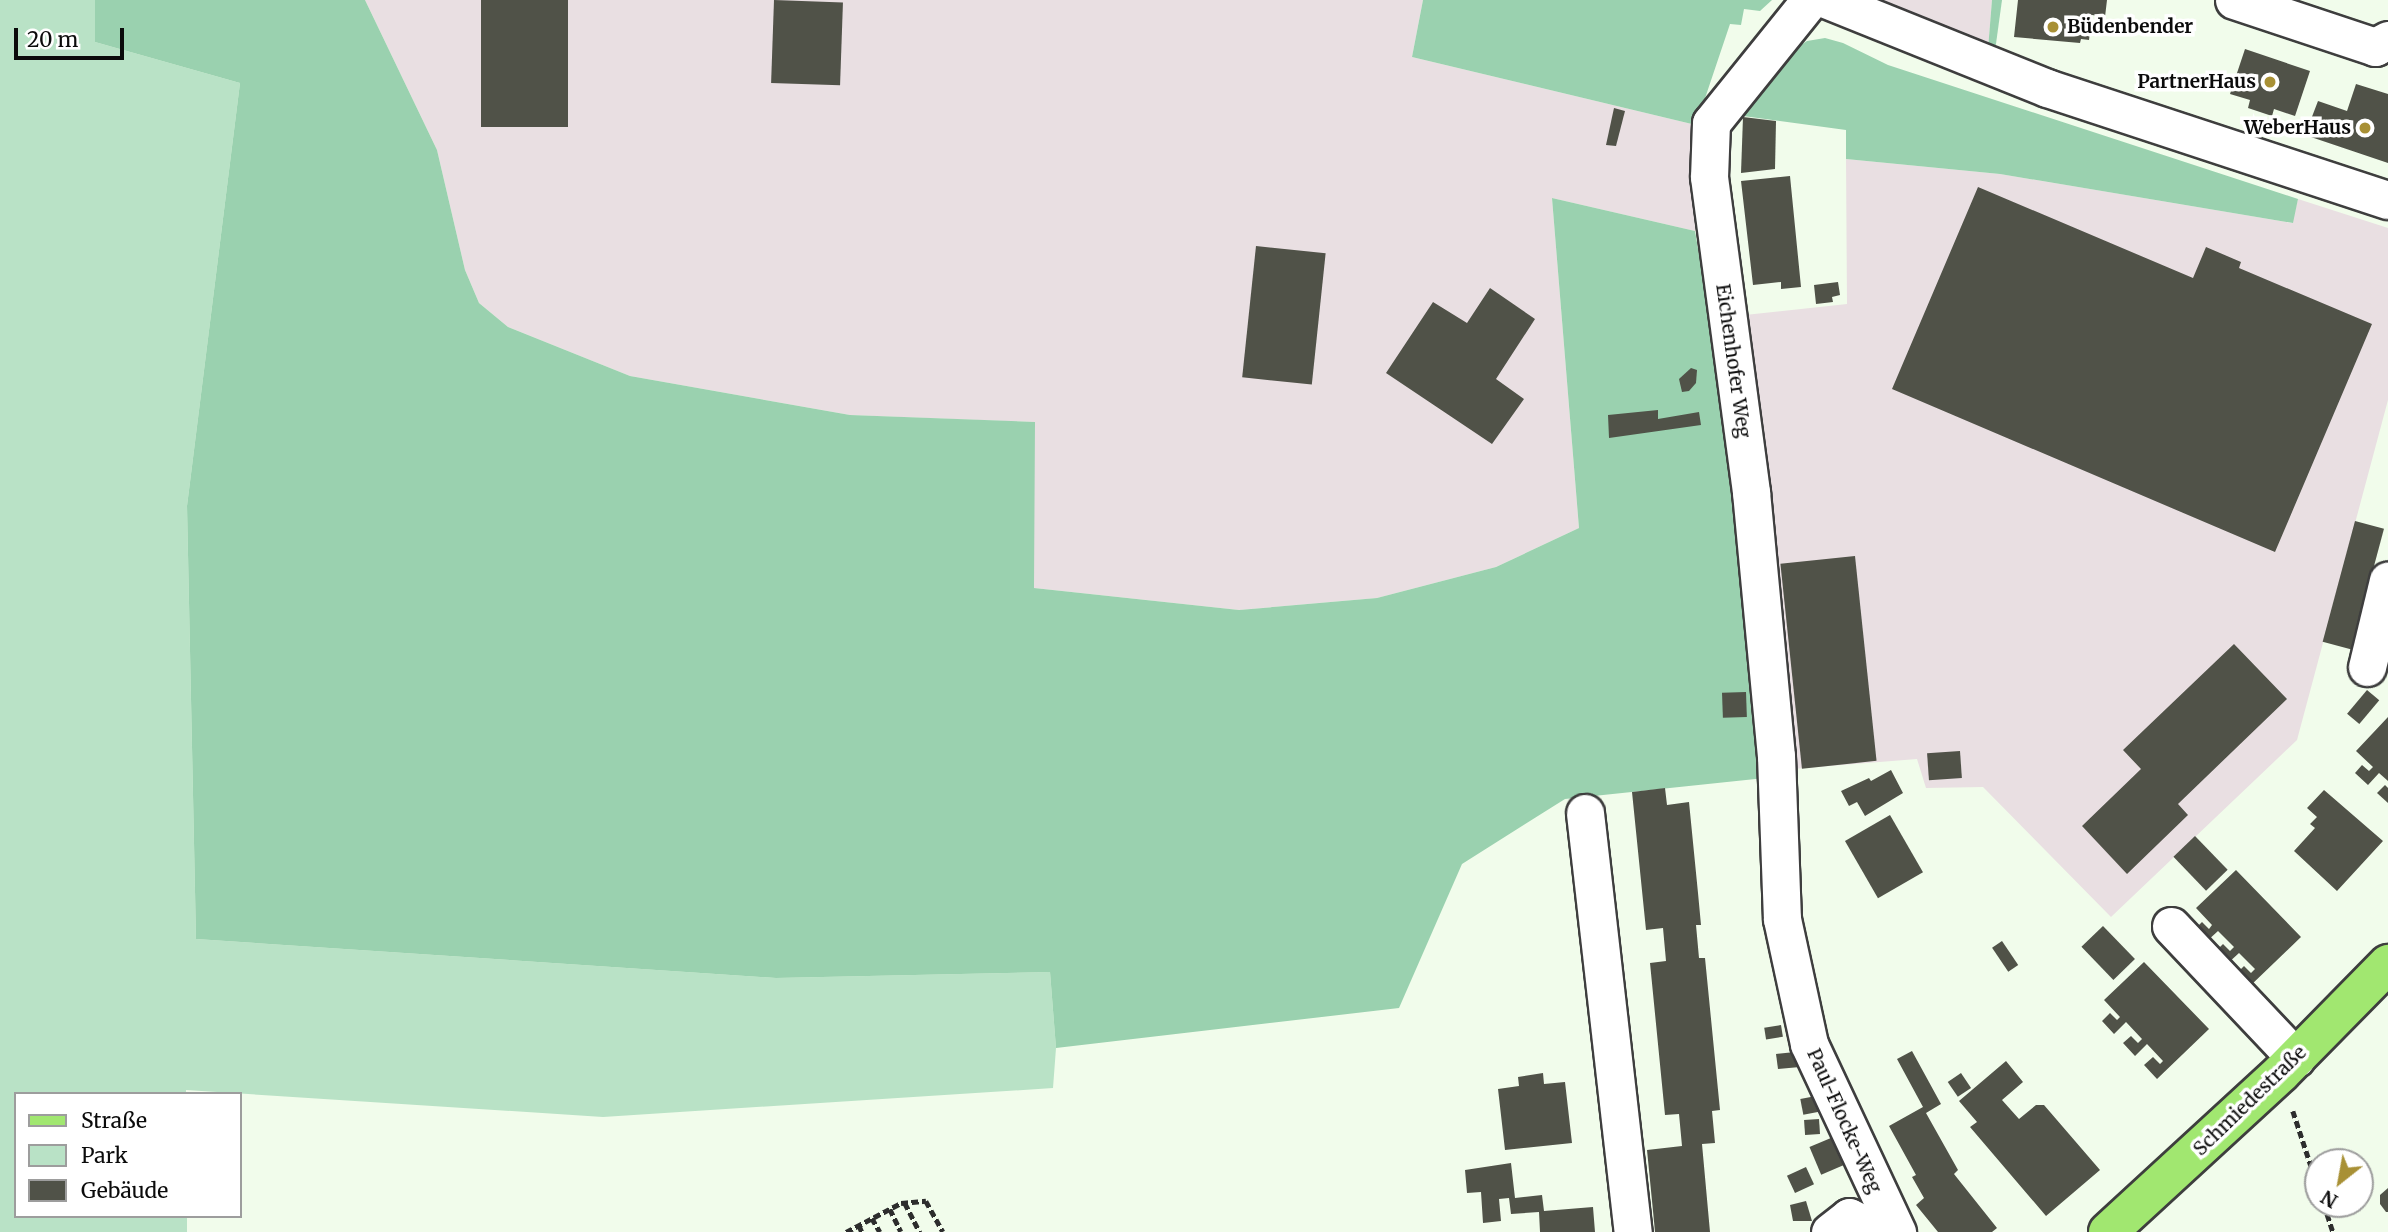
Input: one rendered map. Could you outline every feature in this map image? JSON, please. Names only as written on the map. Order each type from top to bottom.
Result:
[{"type":"main road","name":"Schmiedestraße","points":[[2108,1232],[2289,1065],[2388,964]]},
{"type":"street","name":"Eichenhofer Weg","points":[[1776,756],[1751,492],[1709,177],[1711,123],[1810,0]]},
{"type":"street","points":[[1828,0],[1902,15],[2047,88],[2388,201]]},
{"type":"street","points":[[2234,0],[2375,47],[2388,40]]},
{"type":"street","points":[[2376,652],[2388,580]]},
{"type":"street","name":"Paul-Flocke-Weg","points":[[1776,756],[1782,919],[1809,1044],[1896,1232]]},
{"type":"street","points":[[1586,813],[1633,1232]]},
{"type":"street","points":[[2171,926],[2289,1065]]},
{"type":"street","points":[[1830,1232],[1849,1217],[1863,1224],[1867,1232]]},
{"type":"path","points":[[2289,1065],[2309,1148]]},
{"type":"path","points":[[848,1232],[905,1203],[926,1202],[943,1232]]},
{"type":"path","points":[[905,1203],[920,1232]]},
{"type":"path","points":[[890,1209],[901,1232]]},
{"type":"path","points":[[872,1218],[880,1232]]},
{"type":"path","points":[[859,1225],[862,1232]]},
{"type":"shaded area","points":[[365,0],[1423,0],[1412,57],[1696,125],[1695,231],[1552,198],[1579,528],[1496,567],[1377,598],[1239,610],[1034,588],[1034,422],[850,415],[630,376],[508,327],[479,303],[465,270],[437,150]]},
{"type":"shaded area","points":[[1865,0],[1992,0],[1988,49]]},
{"type":"shaded area","points":[[1846,159],[2000,174],[2292,223],[2298,199],[2388,228],[2388,400],[2297,740],[2111,917],[1983,787],[1926,788],[1917,759],[1792,769],[1745,315],[1847,304]]},
{"type":"green space","points":[[0,0],[95,0],[95,42],[240,83],[187,506],[196,939],[776,978],[1050,972],[1056,1048],[1053,1088],[603,1117],[242,1092],[14,1092],[14,1218],[187,1218],[187,1232],[0,1232]]},
{"type":"green space","points":[[95,0],[365,0],[437,150],[465,270],[479,303],[508,327],[630,376],[850,415],[1035,422],[1034,588],[1239,610],[1377,598],[1496,567],[1579,528],[1552,198],[1695,231],[1739,487],[1765,778],[1565,799],[1462,864],[1399,1008],[1056,1048],[1050,972],[776,978],[196,939],[187,506],[240,83],[95,42]]},
{"type":"green space","points":[[1423,0],[1772,0],[1760,11],[1744,9],[1741,25],[1730,24],[1696,125],[1412,57]]},
{"type":"green space","points":[[1992,0],[2002,0],[1995,51],[1988,49]]},
{"type":"green space","points":[[1825,38],[1843,43],[1888,65],[2298,199],[2293,223],[2000,174],[1846,159],[1846,130],[1736,115],[1784,56],[1807,41]]},
{"type":"building","points":[[481,0],[568,0],[568,127],[481,127]]},
{"type":"building","points":[[774,0],[843,2],[840,85],[771,83]]},
{"type":"building","name":"Büdenbender","points":[[2018,0],[2107,0],[2105,17],[2092,15],[2089,40],[2081,39],[2080,43],[2014,37]]},
{"type":"building","name":"PartnerHaus","points":[[2245,49],[2310,71],[2295,116],[2274,109],[2272,116],[2248,108],[2250,100],[2230,94]]},
{"type":"building","name":"WeberHaus","points":[[2356,84],[2388,94],[2388,163],[2305,135],[2318,101],[2347,111]]},
{"type":"building","points":[[1614,108],[1625,111],[1616,146],[1606,145]]},
{"type":"building","points":[[1743,117],[1776,121],[1775,169],[1741,173]]},
{"type":"building","points":[[1790,176],[1801,287],[1781,289],[1781,282],[1753,285],[1741,181]]},
{"type":"building","points":[[1978,187],[2193,278],[2206,247],[2241,262],[2239,268],[2372,324],[2275,552],[1892,389]]},
{"type":"building","points":[[1256,246],[1326,253],[1312,385],[1242,377]]},
{"type":"building","points":[[1838,282],[1840,295],[1832,297],[1833,302],[1816,304],[1814,285]]},
{"type":"building","points":[[1490,288],[1535,319],[1496,379],[1524,399],[1492,444],[1386,373],[1433,302],[1467,323]]},
{"type":"building","points":[[1691,368],[1697,370],[1696,383],[1689,391],[1682,392],[1679,379]]},
{"type":"building","points":[[1658,410],[1658,419],[1699,412],[1701,425],[1609,438],[1608,415]]},
{"type":"building","points":[[2355,521],[2384,529],[2352,650],[2323,642]]},
{"type":"building","points":[[1855,556],[1877,761],[1802,769],[1780,564]]},
{"type":"building","points":[[2234,644],[2287,699],[2178,804],[2188,815],[2127,874],[2082,826],[2141,769],[2123,750]]},
{"type":"building","points":[[2367,690],[2379,700],[2359,724],[2347,714]]},
{"type":"building","points":[[1746,692],[1747,717],[1723,718],[1722,693]]},
{"type":"building","points":[[2388,717],[2388,781],[2379,773],[2368,785],[2355,773],[2362,765],[2369,771],[2373,767],[2356,751]]},
{"type":"building","points":[[1960,751],[1962,778],[1929,780],[1927,753]]},
{"type":"building","points":[[1891,770],[1903,793],[1865,816],[1857,802],[1849,806],[1841,791],[1869,778],[1871,781]]},
{"type":"building","points":[[2385,785],[2388,788],[2388,803],[2377,793]]},
{"type":"building","points":[[1665,788],[1667,805],[1689,802],[1701,925],[1696,925],[1699,958],[1705,958],[1720,1110],[1712,1111],[1715,1143],[1702,1144],[1710,1232],[1655,1232],[1647,1150],[1682,1146],[1679,1114],[1665,1115],[1650,963],[1666,961],[1663,928],[1646,930],[1632,792]]},
{"type":"building","points":[[2324,790],[2383,841],[2337,891],[2294,851],[2315,828],[2310,824],[2317,817],[2307,808]]},
{"type":"building","points":[[1890,815],[1923,872],[1878,898],[1845,841]]},
{"type":"building","points":[[2195,836],[2228,870],[2206,891],[2173,857]]},
{"type":"building","points":[[2236,870],[2301,937],[2249,987],[2236,974],[2244,966],[2251,973],[2255,969],[2239,953],[2227,964],[2215,952],[2223,944],[2230,951],[2234,947],[2218,931],[2206,942],[2194,930],[2202,922],[2209,929],[2212,925],[2196,908]]},
{"type":"building","points":[[2103,926],[2135,959],[2113,980],[2081,947]]},
{"type":"building","points":[[2002,941],[2018,965],[2008,972],[1992,948]]},
{"type":"building","points":[[2144,962],[2209,1029],[2157,1079],[2144,1065],[2153,1057],[2160,1064],[2163,1061],[2147,1044],[2135,1056],[2123,1043],[2131,1036],[2138,1043],[2142,1039],[2126,1022],[2114,1034],[2102,1021],[2110,1013],[2117,1020],[2120,1017],[2104,1000]]},
{"type":"building","points":[[1781,1025],[1783,1037],[1766,1040],[1764,1028]]},
{"type":"building","points":[[1912,1051],[1941,1104],[1926,1113],[1958,1170],[1954,1174],[1997,1228],[1992,1232],[1938,1232],[1916,1205],[1924,1198],[1912,1177],[1916,1175],[1889,1126],[1923,1107],[1897,1059]]},
{"type":"building","points":[[1795,1052],[1800,1067],[1778,1069],[1776,1054]]},
{"type":"building","points":[[2006,1061],[2023,1082],[2002,1100],[2019,1119],[2036,1105],[2044,1105],[2100,1170],[2046,1216],[1970,1127],[1977,1122],[1959,1101]]},
{"type":"building","points":[[1543,1073],[1544,1084],[1565,1082],[1572,1143],[1505,1150],[1498,1089],[1519,1086],[1518,1077]]},
{"type":"building","points":[[1961,1073],[1971,1088],[1958,1097],[1948,1082]]},
{"type":"building","points":[[1816,1096],[1819,1112],[1803,1115],[1800,1099]]},
{"type":"building","points":[[1819,1119],[1820,1134],[1805,1135],[1804,1120]]},
{"type":"building","points":[[1838,1135],[1850,1163],[1821,1175],[1809,1147]]},
{"type":"building","points":[[1511,1163],[1515,1198],[1542,1195],[1544,1211],[1593,1207],[1595,1232],[1540,1232],[1539,1212],[1511,1214],[1509,1198],[1499,1199],[1501,1221],[1483,1223],[1481,1192],[1467,1193],[1465,1170]]},
{"type":"building","points":[[1806,1167],[1814,1184],[1795,1193],[1787,1176]]},
{"type":"building","points":[[2388,1188],[2386,1212],[2380,1204],[2380,1195]]},
{"type":"building","points":[[1806,1201],[1812,1221],[1793,1221],[1790,1205]]},
{"type":"place","name":"Büdenbender","points":[[2053,27]]},
{"type":"place","name":"PartnerHaus","points":[[2270,82]]},
{"type":"place","name":"WeberHaus","points":[[2365,128]]}]
